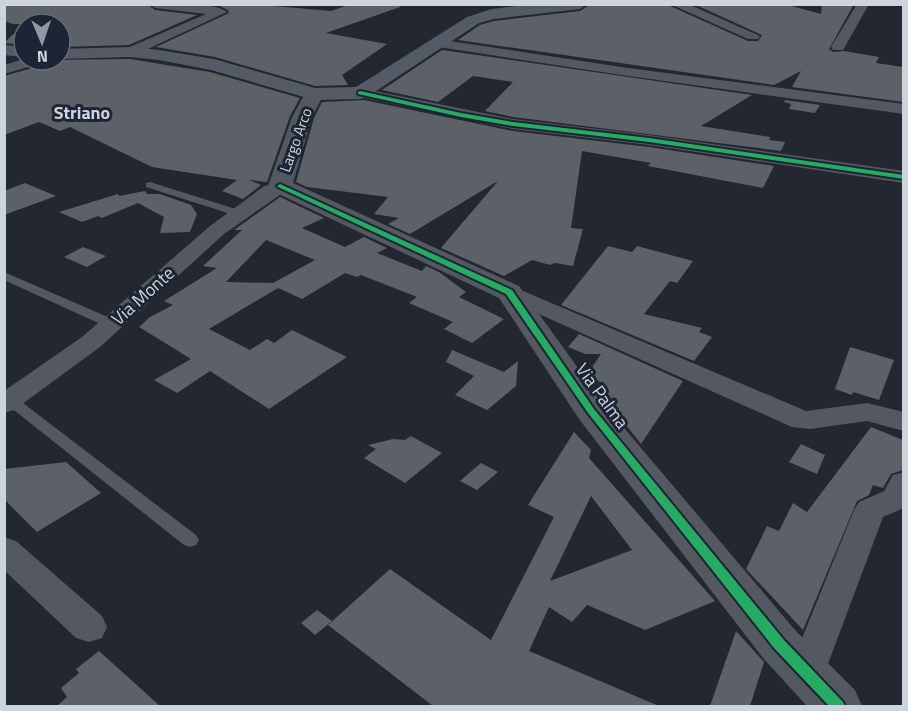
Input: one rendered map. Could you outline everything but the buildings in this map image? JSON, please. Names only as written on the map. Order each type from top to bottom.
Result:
[{"type":"main road","points":[[72,54],[130,52],[159,55],[214,65],[314,94],[360,93],[473,20],[492,14],[580,4]]},
{"type":"street","points":[[130,52],[221,12],[155,4]]},
{"type":"street","points":[[676,4],[753,36]]},
{"type":"street","points":[[838,47],[863,4]]},
{"type":"street","points":[[437,43],[606,69],[903,109]]},
{"type":"street","points":[[360,93],[461,116],[649,140],[903,177]]},
{"type":"street","name":"Largo Arco","points":[[279,186],[302,117],[314,94]]},
{"type":"street","points":[[279,186],[509,292],[802,420],[818,421],[863,412],[883,414],[903,422]]},
{"type":"street","name":"Via Monte","points":[[7,402],[91,342],[238,213],[279,186]]},
{"type":"street","name":"Via Palma","points":[[509,292],[591,411],[779,644],[838,706]]},
{"type":"street","points":[[807,673],[870,510],[895,499],[903,483]]},
{"type":"street","points":[[4,550],[89,627]]},
{"type":"lane","points":[[150,185],[238,213]]},
{"type":"lane","points":[[4,275],[112,324]]},
{"type":"lane","points":[[7,402],[190,540]]},
{"type":"cycle path","points":[[360,93],[513,124],[649,140],[904,177]]},
{"type":"cycle path","points":[[280,186],[509,292],[591,411],[779,644],[838,706]]},
{"type":"district","name":"Striano","points":[[82,113]]}]
